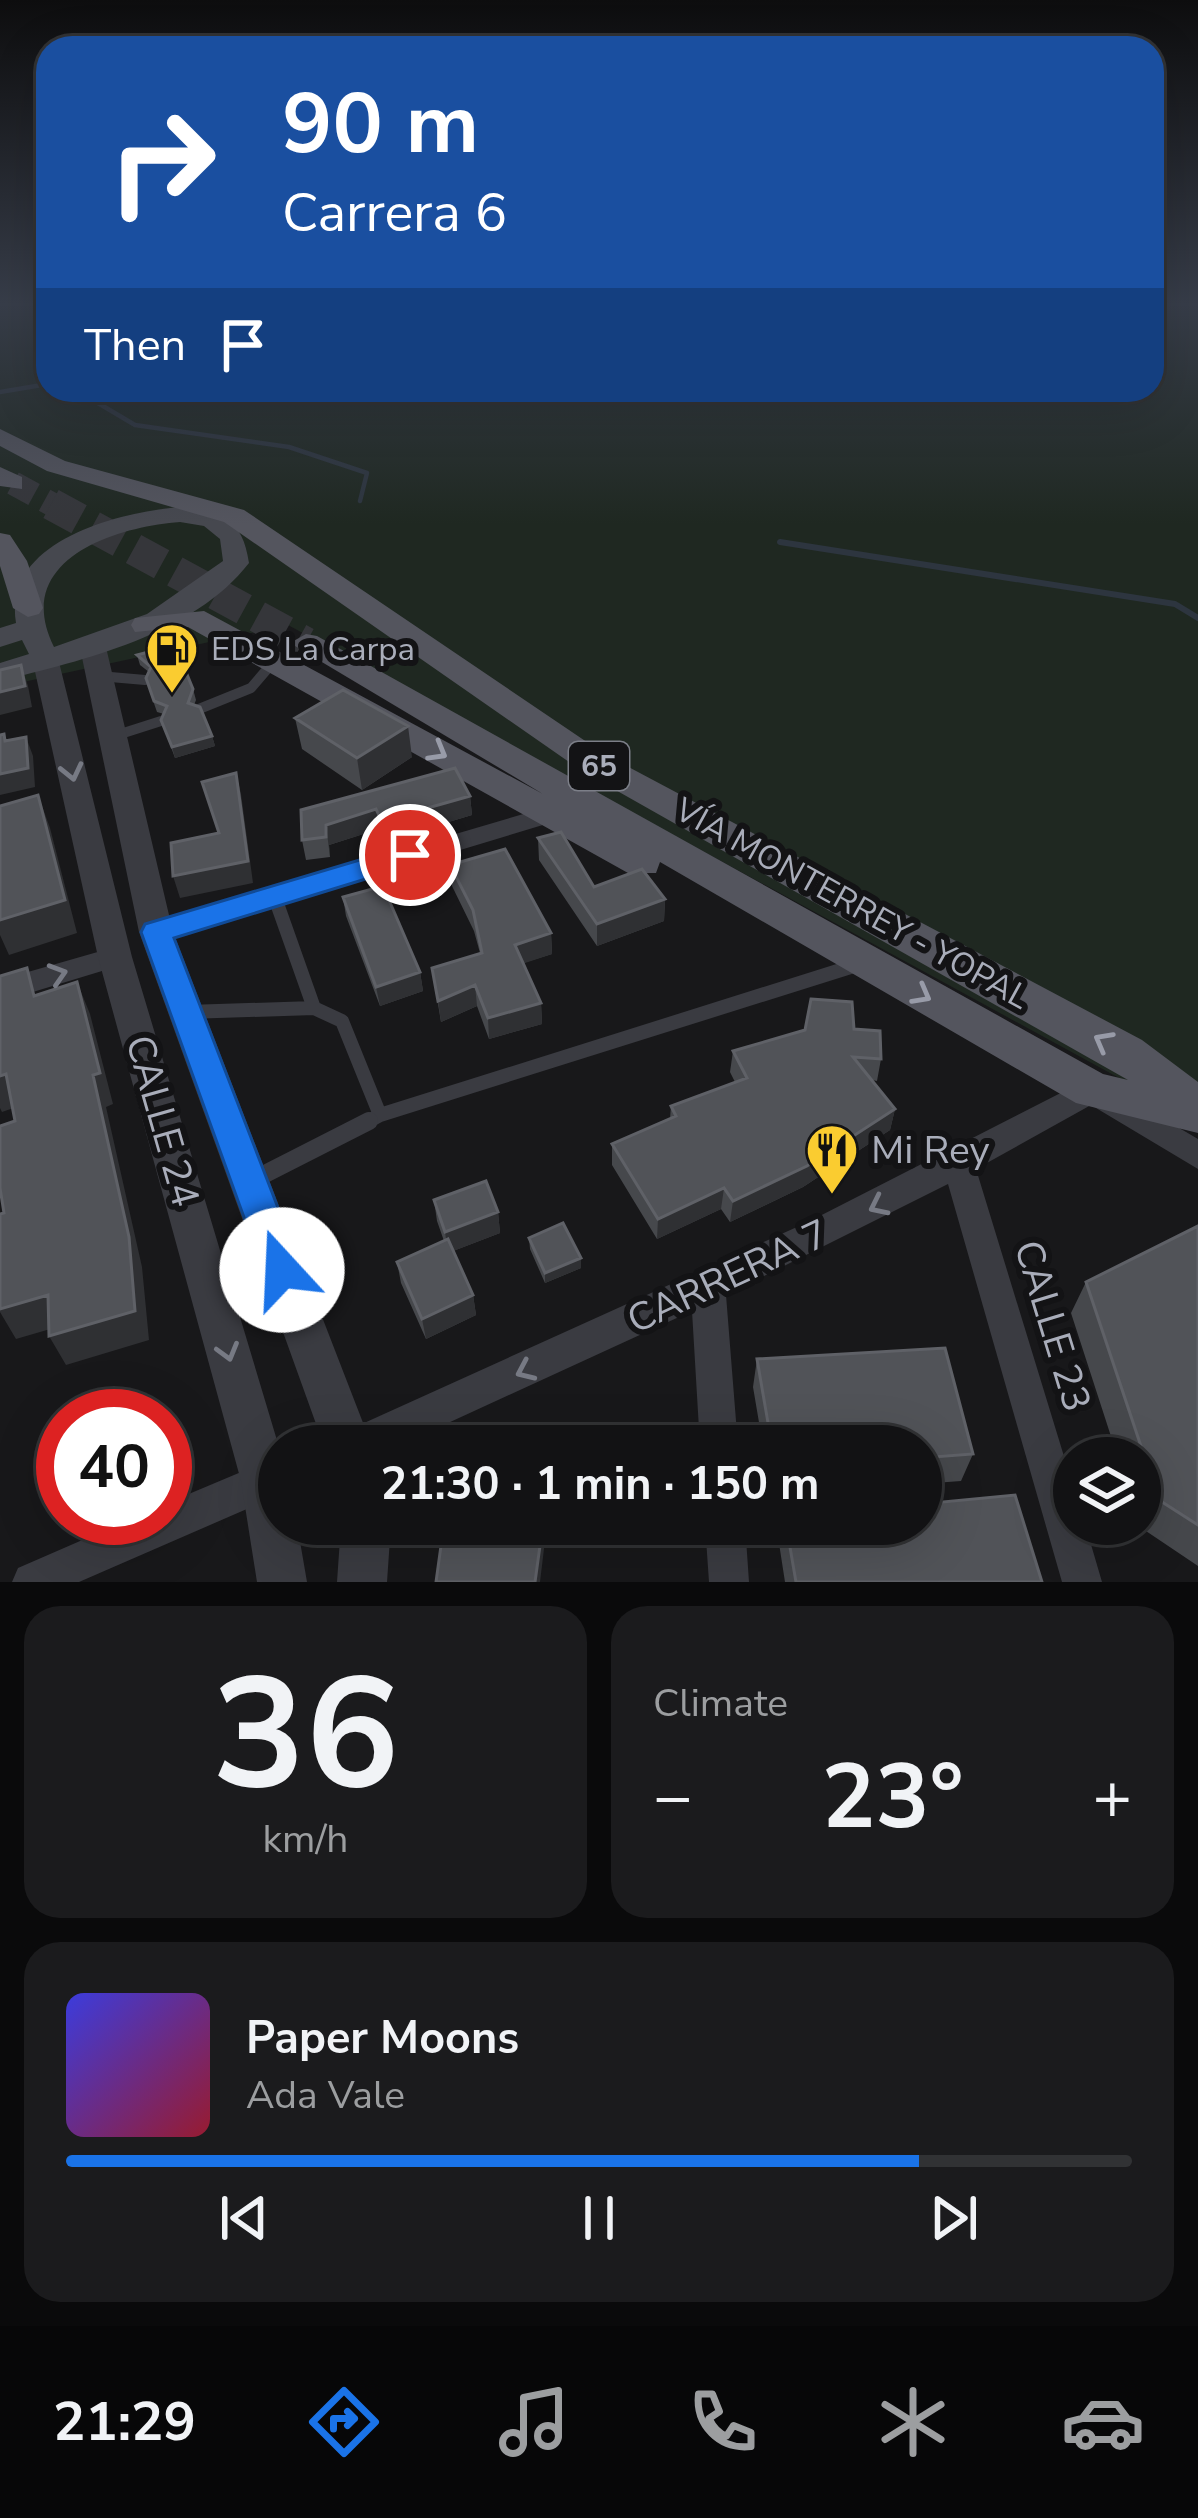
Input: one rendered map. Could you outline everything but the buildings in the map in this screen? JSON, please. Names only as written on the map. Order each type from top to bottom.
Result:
[{"type":"main road","name":"VÍA MONTERREY - YOPAL","points":[[0,436],[56,466],[234,515],[594,763],[1126,1053],[1198,1112]]},
{"type":"main road","points":[[56,466],[232,535],[594,763]]},
{"type":"main road","points":[[0,672],[35,631],[35,584],[52,560],[112,522],[141,516],[195,517]]},
{"type":"main road","points":[[0,638],[35,631],[94,659],[221,580],[236,563],[239,548],[232,535]]},
{"type":"main road","points":[[0,542],[13,562],[35,631]]},
{"type":"main road","points":[[146,625],[193,617],[291,651],[547,815],[651,868],[746,897]]},
{"type":"main road","name":"VÍA MONTERREY - YOPAL","points":[[291,651],[1092,1090],[1198,1112]]},
{"type":"street","name":"CALLE 24","points":[[35,631],[115,956],[258,1431]]},
{"type":"street","name":"CALLE 24","points":[[94,659],[156,932],[343,1425]]},
{"type":"street","points":[[156,932],[547,815]]},
{"type":"street","points":[[0,991],[115,956]]},
{"type":"street","points":[[1092,1090],[1198,1154]]},
{"type":"street","name":"CARRERA 7","points":[[399,1425],[708,1290],[959,1166],[1092,1090]]},
{"type":"street","name":"CALLE 23","points":[[959,1166],[1082,1582]]},
{"type":"street","points":[[708,1290],[718,1425]]},
{"type":"street","points":[[32,1582],[258,1484]]},
{"type":"street","name":"CALLE 24","points":[[278,1545],[282,1582]]},
{"type":"street","points":[[362,1582],[365,1545]]},
{"type":"street","points":[[726,1545],[729,1582]]},
{"type":"lane","points":[[200,709],[251,688],[291,651]]},
{"type":"lane","points":[[94,659],[146,680]]},
{"type":"lane","points":[[111,737],[161,721]]},
{"type":"lane","points":[[274,895],[314,1008]]},
{"type":"lane","points":[[250,1181],[380,1115],[865,963]]},
{"type":"lane","points":[[186,1012],[314,1008],[342,1021],[380,1115]]},
{"type":"shaded area","points":[[0,376],[36,376],[36,402],[1164,402],[1164,376],[1198,376],[1198,1121],[288,625],[0,687]]},
{"type":"waterway","points":[[0,392],[36,386]]},
{"type":"waterway","points":[[96,402],[135,425],[289,447],[367,473],[360,501]]},
{"type":"waterway","points":[[780,542],[1175,604],[1198,618]]},
{"type":"tunnel","points":[[13,483],[57,507]]},
{"type":"tunnel","points":[[51,504],[306,643]]},
{"type":"place","name":"EDS La Carpa","points":[[172,695]]},
{"type":"place","name":"Mi Rey","points":[[832,1196]]},
{"type":"route","points":[[282,1270],[156,932],[410,855]]}]
